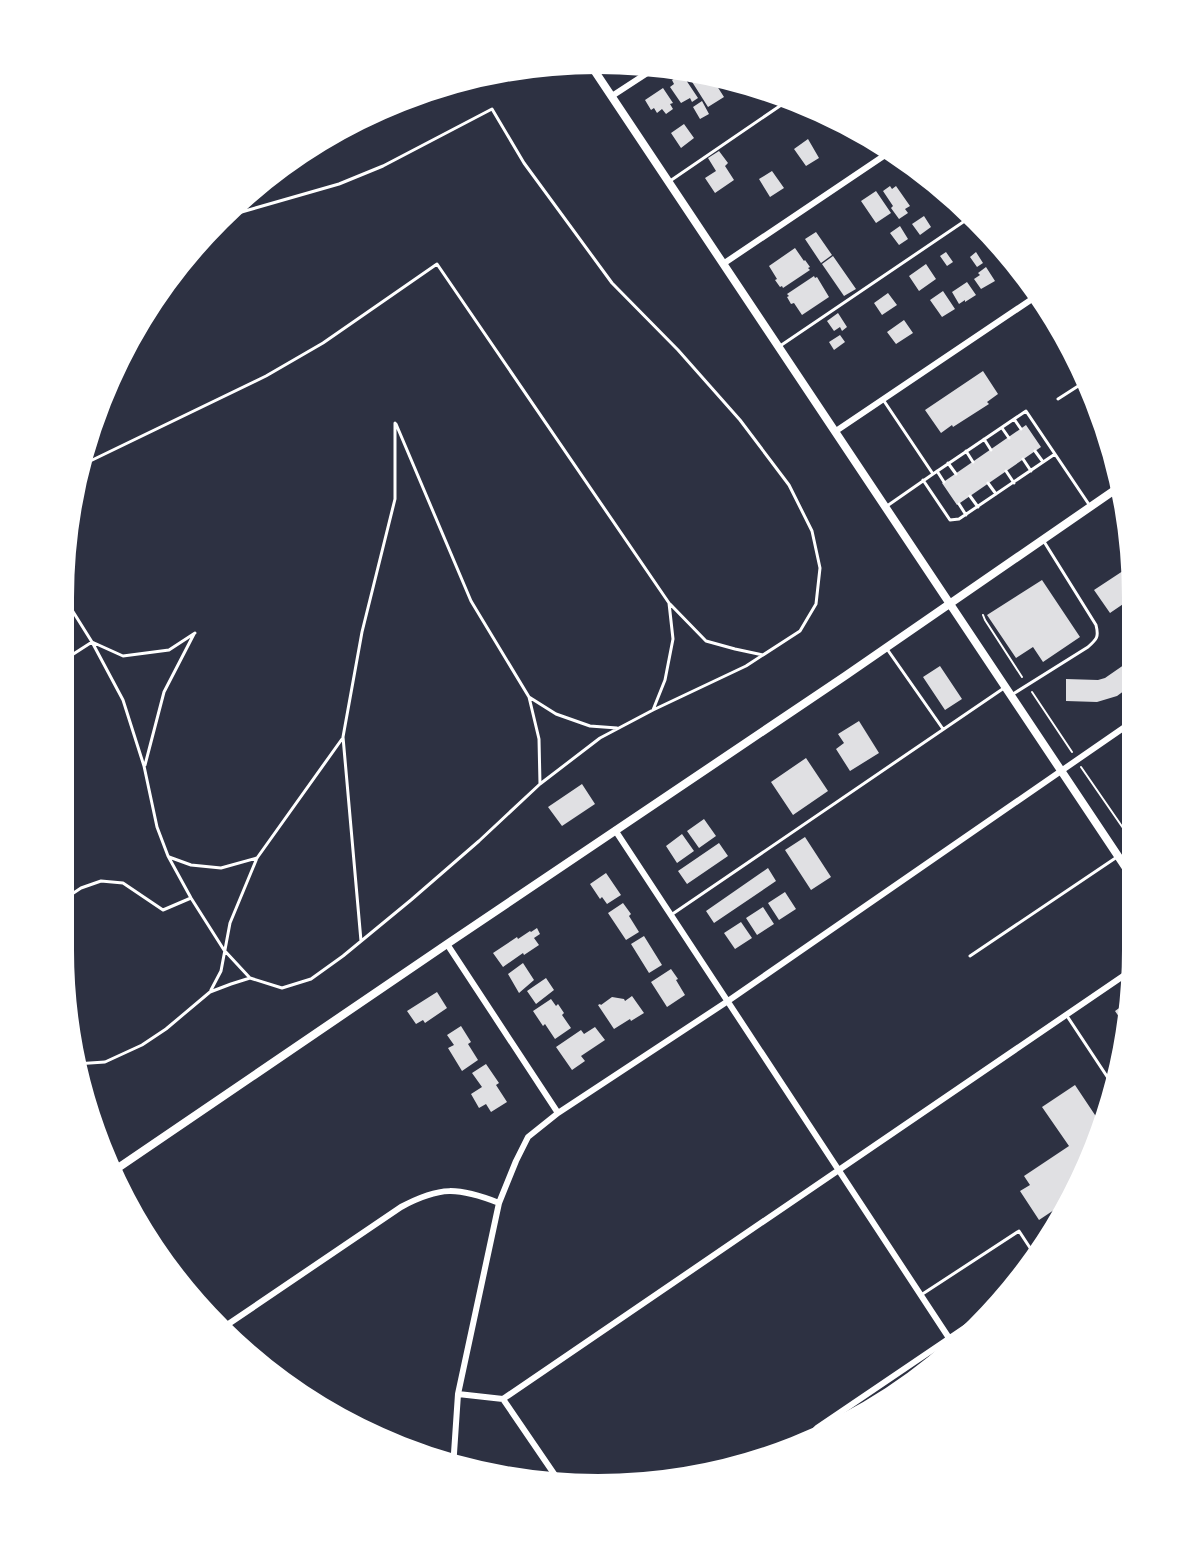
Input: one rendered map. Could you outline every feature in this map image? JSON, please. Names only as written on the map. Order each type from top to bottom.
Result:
[{"type":"main road","points":[[594,70],[1126,868]]},
{"type":"main road","points":[[118,1168],[886,648],[1115,490]]},
{"type":"street","points":[[612,96],[647,73]]},
{"type":"street","points":[[723,264],[885,155]]},
{"type":"street","points":[[836,431],[1033,298]]},
{"type":"street","points":[[454,1458],[458,1394],[499,1203],[528,1137],[558,1113],[728,1001],[1126,726]]},
{"type":"street","points":[[615,830],[949,1338]]},
{"type":"street","points":[[447,944],[558,1113]]},
{"type":"street","points":[[458,1394],[503,1399],[1125,975]]},
{"type":"street","points":[[226,1325],[417,1198],[436,1192],[456,1190],[499,1203]]},
{"type":"street","points":[[813,1433],[975,1321]]},
{"type":"street","points":[[503,1399],[556,1476]]},
{"type":"lane","points":[[669,182],[783,105]]},
{"type":"lane","points":[[71,609],[92,642],[123,700],[144,766],[157,827],[168,856],[191,898],[224,950],[250,978],[282,988],[311,979],[361,941],[479,841],[540,784],[600,738],[746,666],[800,631],[816,604],[820,568],[812,531],[789,485],[740,420],[678,350],[612,283],[524,163],[492,109],[383,166],[339,184],[238,213]]},
{"type":"lane","points":[[779,347],[966,220]]},
{"type":"lane","points":[[88,462],[266,376],[322,342],[437,264],[669,603],[706,640],[763,655]]},
{"type":"lane","points":[[1058,399],[1081,384]]},
{"type":"lane","points":[[883,399],[933,474]]},
{"type":"lane","points":[[885,507],[1026,411],[1091,507]]},
{"type":"lane","points":[[1014,419],[1021,429]]},
{"type":"lane","points":[[361,941],[343,737],[362,632],[395,499],[395,423],[471,601],[529,697],[539,739],[540,784]]},
{"type":"lane","points":[[1002,428],[1009,438]]},
{"type":"lane","points":[[984,439],[991,450]]},
{"type":"lane","points":[[966,451],[974,462]]},
{"type":"lane","points":[[1035,451],[1043,462]]},
{"type":"lane","points":[[923,480],[950,520],[959,519],[1055,454]]},
{"type":"lane","points":[[1023,459],[1031,471]]},
{"type":"lane","points":[[948,463],[956,474]]},
{"type":"lane","points":[[937,471],[944,482]]},
{"type":"lane","points":[[1006,471],[1014,483]]},
{"type":"lane","points":[[988,483],[996,495]]},
{"type":"lane","points":[[970,496],[978,507]]},
{"type":"lane","points":[[959,504],[966,515]]},
{"type":"lane","points":[[1011,696],[1088,647],[1096,639],[1098,633],[1096,625],[1043,540]]},
{"type":"lane","points":[[653,710],[665,680],[673,639],[669,603]]},
{"type":"lane","points":[[92,642],[123,656],[169,650],[195,633],[164,692],[144,766]]},
{"type":"lane","points":[[71,656],[92,642]]},
{"type":"lane","points":[[886,648],[943,729]]},
{"type":"lane","points":[[671,915],[1005,687]]},
{"type":"lane","points":[[529,697],[556,714],[590,726],[619,728]]},
{"type":"lane","points":[[210,992],[221,971],[230,923],[257,858],[343,737]]},
{"type":"lane","points":[[168,856],[191,866],[221,868],[257,858]]},
{"type":"lane","points":[[970,956],[1118,856]]},
{"type":"lane","points":[[71,895],[81,888],[101,881],[123,883],[163,910],[191,898]]},
{"type":"lane","points":[[83,1063],[105,1062],[142,1045],[166,1029],[210,992],[250,978]]},
{"type":"lane","points":[[1066,1015],[1110,1081]]},
{"type":"lane","points":[[921,1294],[1019,1231],[1032,1251]]},
{"type":"path","points":[[983,615],[1126,833]]},
{"type":"building","points":[[677,77],[685,78],[698,98],[692,102],[690,98],[681,103],[670,87],[674,84],[672,80]]},
{"type":"building","points":[[690,79],[716,84],[724,97],[708,107]]},
{"type":"building","points":[[663,88],[673,103],[670,104],[673,109],[666,114],[662,109],[657,113],[654,108],[651,110],[645,100]]},
{"type":"building","points":[[702,101],[709,114],[700,119],[693,107]]},
{"type":"building","points":[[684,124],[694,138],[681,148],[671,133]]},
{"type":"building","points":[[808,139],[819,158],[806,166],[794,149]]},
{"type":"building","points":[[719,151],[728,163],[725,166],[734,180],[715,193],[705,178],[716,171],[708,158]]},
{"type":"building","points":[[772,171],[784,188],[770,197],[759,179]]},
{"type":"building","points":[[890,186],[892,189],[896,186],[910,206],[905,209],[908,213],[899,219],[883,191]]},
{"type":"building","points":[[876,191],[891,213],[876,223],[861,201]]},
{"type":"building","points":[[924,216],[931,227],[920,235],[912,224]]},
{"type":"building","points":[[900,226],[908,239],[899,245],[890,233]]},
{"type":"building","points":[[816,232],[832,255],[821,263],[805,239]]},
{"type":"building","points":[[795,248],[810,270],[783,288],[780,287],[769,266]]},
{"type":"building","points":[[946,252],[953,262],[947,266],[940,256]]},
{"type":"building","points":[[976,252],[983,263],[977,267],[970,257]]},
{"type":"building","points":[[833,256],[856,289],[844,296],[822,264]]},
{"type":"building","points":[[926,264],[936,279],[919,291],[909,276]]},
{"type":"building","points":[[986,267],[995,281],[981,289],[974,279]]},
{"type":"building","points":[[814,276],[817,277],[829,297],[802,315],[794,303],[791,304],[787,294]]},
{"type":"building","points":[[967,282],[976,295],[959,304],[952,292]]},
{"type":"building","points":[[943,291],[955,309],[942,317],[930,300]]},
{"type":"building","points":[[888,293],[897,305],[882,315],[874,303]]},
{"type":"building","points":[[838,313],[847,327],[842,331],[840,327],[834,331],[827,321]]},
{"type":"building","points":[[904,320],[913,333],[896,344],[887,332]]},
{"type":"building","points":[[840,335],[845,342],[834,350],[829,342]]},
{"type":"building","points":[[983,371],[998,394],[987,402],[989,404],[941,433],[925,410]]},
{"type":"building","points":[[1026,425],[1041,447],[957,505],[942,483]]},
{"type":"building","points":[[1125,569],[1126,602],[1110,613],[1094,590]]},
{"type":"building","points":[[1042,580],[1080,637],[1043,662],[1033,647],[1016,658],[987,615]]},
{"type":"building","points":[[1126,663],[1126,689],[1117,696],[1097,702],[1066,701],[1066,679],[1098,680],[1105,678]]},
{"type":"building","points":[[940,666],[962,699],[945,710],[923,677]]},
{"type":"building","points":[[859,721],[879,753],[850,771],[836,749],[844,743],[838,734]]},
{"type":"building","points":[[806,758],[828,791],[793,815],[771,782]]},
{"type":"building","points":[[582,784],[595,804],[562,826],[548,807]]},
{"type":"building","points":[[704,819],[716,836],[699,848],[687,831]]},
{"type":"building","points":[[682,834],[694,851],[677,863],[666,846]]},
{"type":"building","points":[[805,837],[831,877],[811,890],[785,850]]},
{"type":"building","points":[[719,843],[728,856],[687,884],[678,871]]},
{"type":"building","points":[[768,868],[776,881],[714,923],[706,911]]},
{"type":"building","points":[[606,873],[621,895],[607,904],[602,897],[600,899],[590,884]]},
{"type":"building","points":[[785,892],[796,909],[779,920],[768,903]]},
{"type":"building","points":[[623,903],[639,932],[626,940],[608,913]]},
{"type":"building","points":[[763,907],[774,924],[757,935],[746,918]]},
{"type":"building","points":[[741,922],[752,938],[735,949],[724,933]]},
{"type":"building","points":[[537,928],[540,934],[534,938],[539,945],[503,967],[493,953],[517,937],[518,939]]},
{"type":"building","points":[[644,936],[662,965],[649,973],[631,944]]},
{"type":"building","points":[[523,963],[534,980],[519,993],[508,974]]},
{"type":"building","points":[[671,969],[685,995],[667,1007],[651,982]]},
{"type":"building","points":[[546,978],[554,990],[536,1004],[527,991]]},
{"type":"building","points":[[437,992],[447,1008],[425,1023],[423,1020],[416,1024],[407,1011]]},
{"type":"building","points":[[632,996],[644,1013],[614,1029],[598,1005],[612,997],[625,1001]]},
{"type":"building","points":[[551,999],[556,1006],[558,1004],[571,1028],[555,1039],[533,1011]]},
{"type":"building","points":[[1123,1005],[1122,1021],[1115,1011]]},
{"type":"building","points":[[461,1026],[478,1060],[462,1071],[448,1048],[454,1045],[447,1035]]},
{"type":"building","points":[[595,1027],[605,1040],[581,1056],[585,1061],[572,1070],[556,1047],[581,1030],[584,1034]]},
{"type":"building","points":[[486,1064],[499,1083],[496,1085],[507,1102],[491,1112],[486,1104],[479,1108],[471,1094],[482,1087],[472,1073]]},
{"type":"building","points":[[1075,1085],[1098,1120],[1086,1153],[1061,1205],[1039,1220],[1020,1191],[1030,1185],[1024,1176],[1069,1146],[1042,1107]]}]
